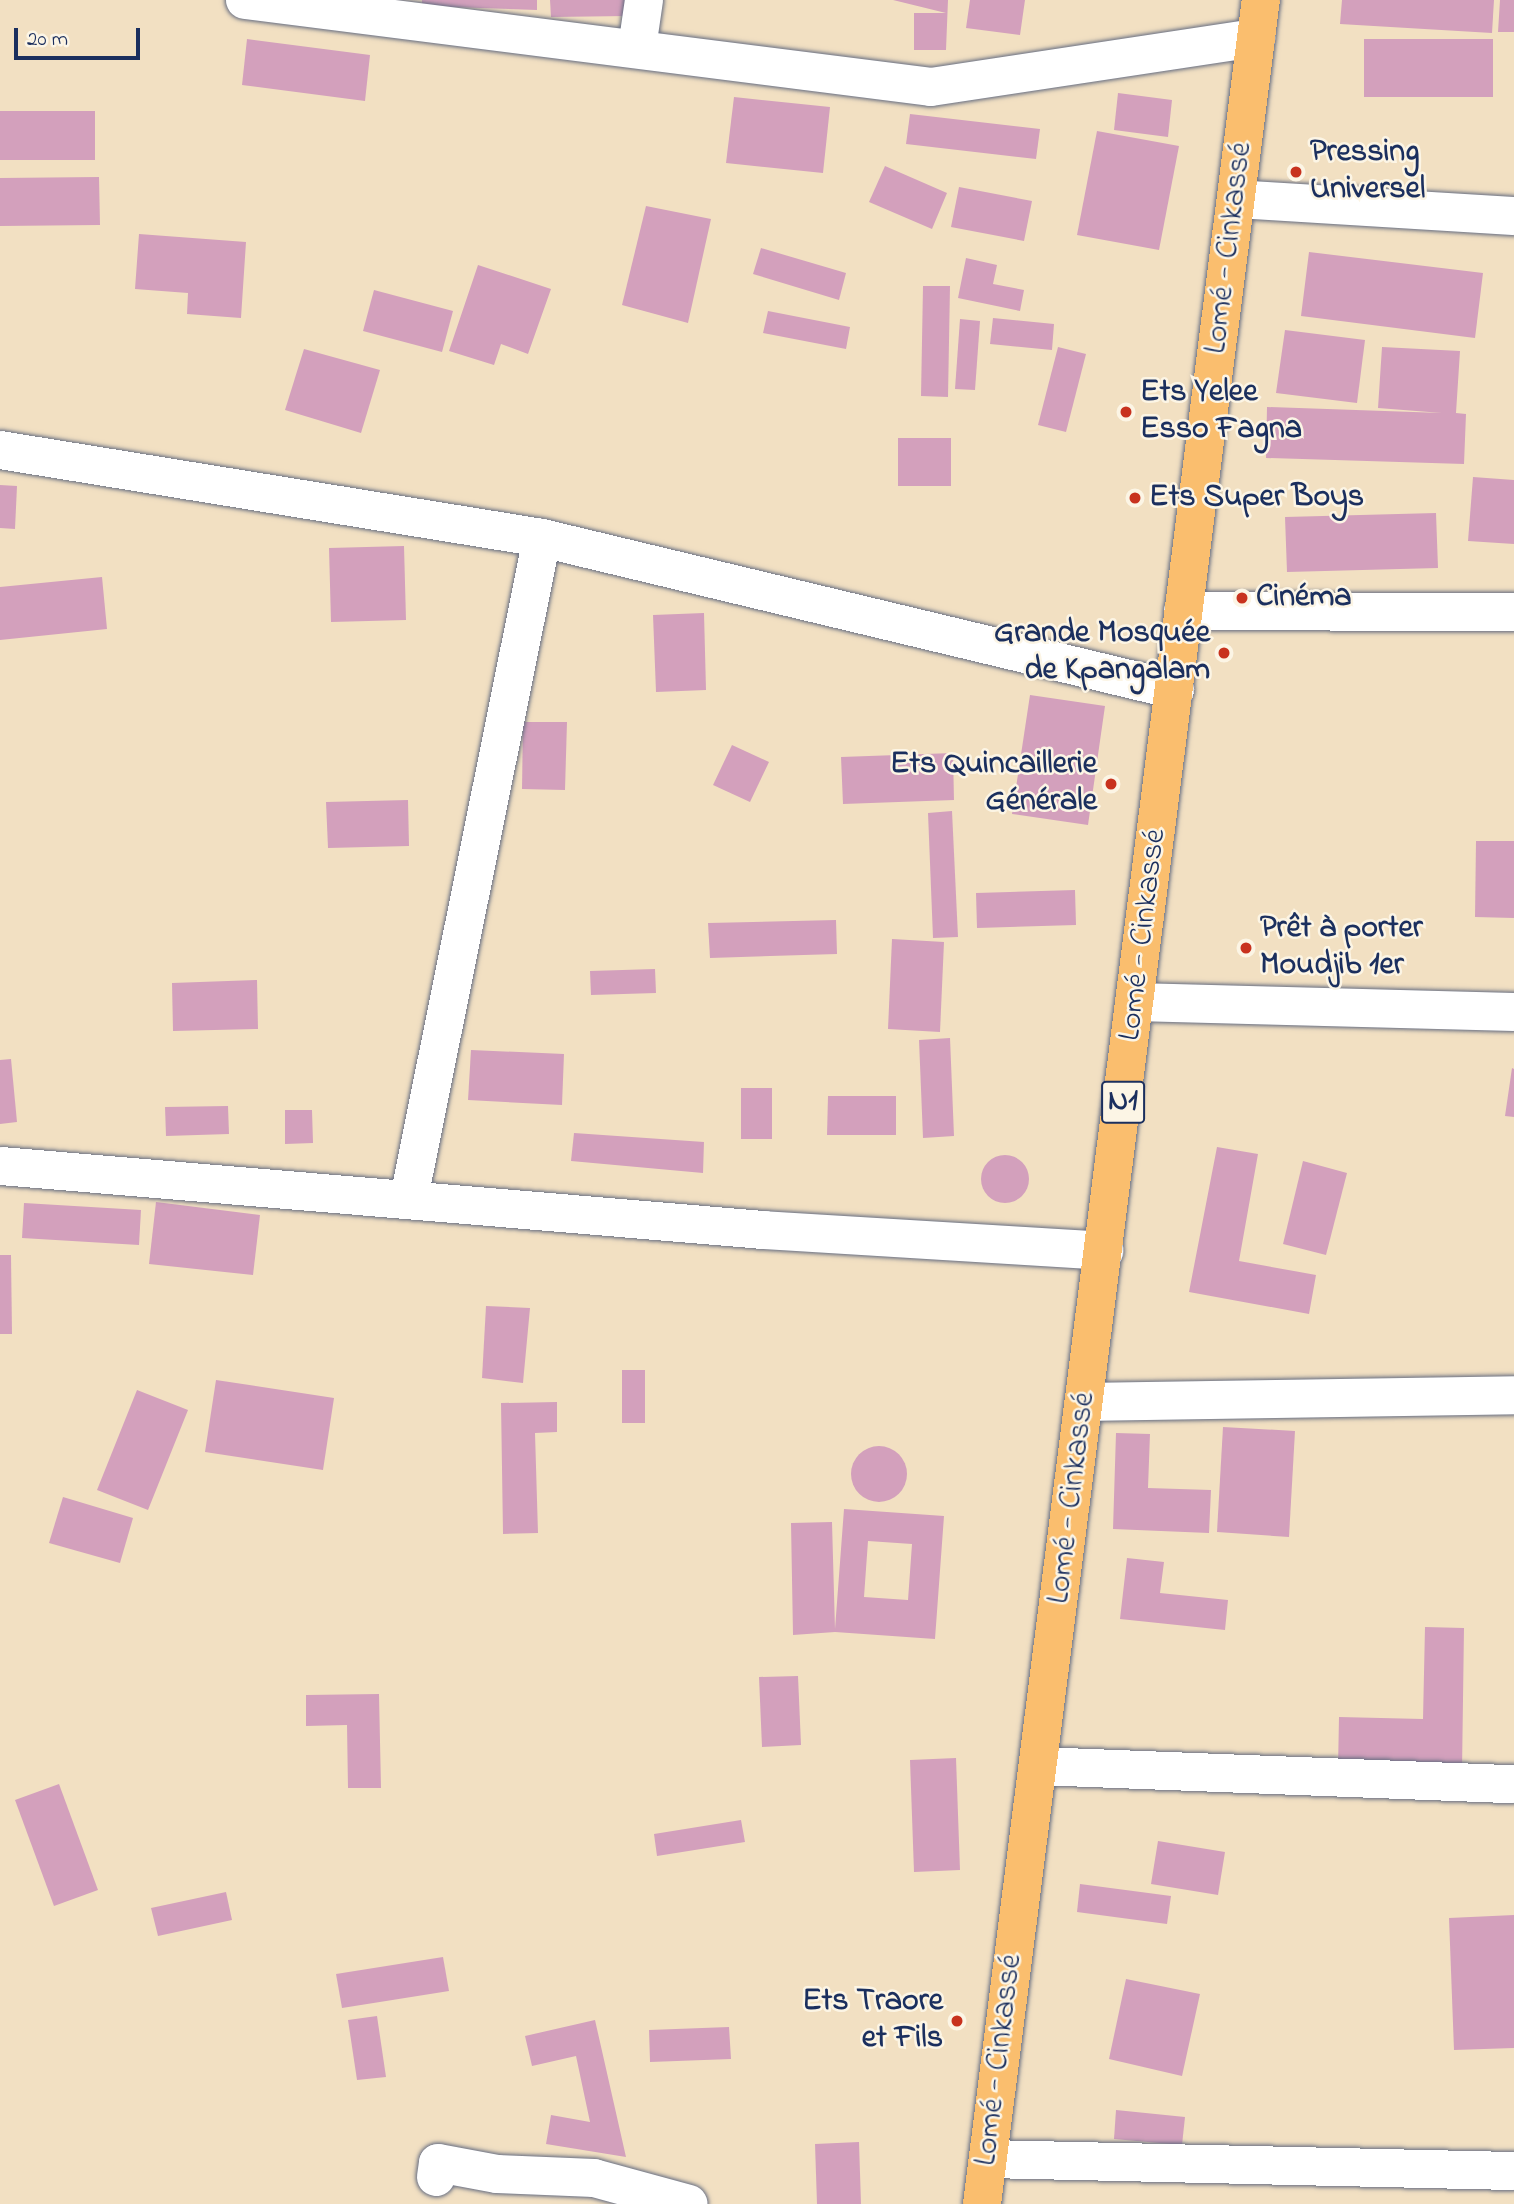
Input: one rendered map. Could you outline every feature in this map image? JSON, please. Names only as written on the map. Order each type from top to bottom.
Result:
[{"type":"highway","name":"Lomé - Cinkassé","points":[[982,2204],[1261,0]]},
{"type":"street","points":[[245,0],[931,87],[1256,38]]},
{"type":"street","points":[[637,48],[644,0]]},
{"type":"street","points":[[1236,199],[1514,216]]},
{"type":"street","points":[[0,450],[542,538],[1175,690]]},
{"type":"street","points":[[409,1198],[542,538]]},
{"type":"street","points":[[1183,611],[1514,612]]},
{"type":"street","points":[[1135,1002],[1514,1012]]},
{"type":"street","points":[[1,1166],[409,1198],[764,1230],[1104,1251]]},
{"type":"street","points":[[1085,1402],[1514,1395]]},
{"type":"street","points":[[1038,1766],[1514,1784]]},
{"type":"street","points":[[988,2159],[1514,2171]]},
{"type":"street","points":[[436,2177],[438,2163],[497,2174],[594,2178],[689,2204]]},
{"type":"building","points":[[422,0],[537,0],[537,10],[422,6]]},
{"type":"building","points":[[550,0],[628,0],[628,16],[551,17]]},
{"type":"building","points":[[893,0],[948,0],[946,50],[914,50],[914,13],[946,13]]},
{"type":"building","points":[[970,0],[1025,0],[1020,35],[966,28]]},
{"type":"building","points":[[1342,0],[1494,0],[1492,33],[1340,24]]},
{"type":"building","points":[[1500,0],[1514,0],[1514,32],[1498,32]]},
{"type":"building","points":[[247,39],[370,55],[365,101],[242,85]]},
{"type":"building","points":[[1364,39],[1493,39],[1493,97],[1364,97]]},
{"type":"building","points":[[1118,93],[1172,100],[1168,137],[1114,130]]},
{"type":"building","points":[[734,97],[830,107],[823,173],[726,163]]},
{"type":"building","points":[[0,111],[95,111],[95,160],[0,160]]},
{"type":"building","points":[[910,114],[1040,129],[1036,159],[906,144]]},
{"type":"building","points":[[1097,131],[1179,146],[1159,250],[1077,235]]},
{"type":"building","points":[[885,166],[947,193],[932,229],[869,202]]},
{"type":"building","points":[[99,177],[100,225],[0,226],[0,178]]},
{"type":"building","points":[[959,187],[1032,201],[1024,241],[951,227]]},
{"type":"building","points":[[646,206],[711,219],[688,323],[622,305]]},
{"type":"building","points":[[139,234],[246,242],[241,318],[187,314],[188,293],[135,289]]},
{"type":"building","points":[[761,248],[846,273],[839,300],[753,274]]},
{"type":"building","points":[[1309,252],[1483,273],[1475,338],[1301,316]]},
{"type":"building","points":[[966,258],[997,265],[993,284],[1024,290],[1020,311],[958,298]]},
{"type":"building","points":[[478,265],[551,289],[528,354],[501,344],[494,365],[449,351]]},
{"type":"building","points":[[923,286],[950,286],[948,397],[921,396]]},
{"type":"building","points":[[374,290],[453,311],[442,352],[363,331]]},
{"type":"building","points":[[768,311],[850,327],[846,349],[763,333]]},
{"type":"building","points":[[993,318],[1054,324],[1052,350],[990,344]]},
{"type":"building","points":[[960,319],[980,321],[975,390],[955,389]]},
{"type":"building","points":[[1285,330],[1365,340],[1357,403],[1276,393]]},
{"type":"building","points":[[1058,347],[1086,354],[1066,432],[1038,425]]},
{"type":"building","points":[[1382,347],[1460,351],[1456,413],[1466,414],[1464,464],[1266,458],[1267,407],[1442,413],[1378,408]]},
{"type":"building","points":[[304,349],[380,370],[361,433],[285,410]]},
{"type":"building","points":[[898,438],[951,438],[951,486],[898,486]]},
{"type":"building","points":[[1473,477],[1514,480],[1514,544],[1468,541]]},
{"type":"building","points":[[0,485],[17,486],[15,529],[0,528]]},
{"type":"building","points":[[1436,513],[1438,568],[1287,572],[1285,517]]},
{"type":"building","points":[[404,546],[406,620],[331,622],[329,548]]},
{"type":"building","points":[[102,577],[107,629],[0,640],[0,587]]},
{"type":"building","points":[[704,613],[706,690],[656,692],[653,615]]},
{"type":"building","points":[[1030,695],[1105,706],[1088,825],[1012,814]]},
{"type":"building","points":[[523,722],[567,722],[565,790],[522,789]]},
{"type":"building","points":[[732,745],[769,762],[750,802],[713,785]]},
{"type":"building","points":[[953,753],[954,800],[843,804],[841,757]]},
{"type":"building","points":[[408,800],[409,846],[328,848],[326,802]]},
{"type":"building","points":[[952,811],[958,937],[933,938],[928,813]]},
{"type":"building","points":[[1476,841],[1514,841],[1514,918],[1475,917]]},
{"type":"building","points":[[1075,890],[1076,925],[977,928],[976,893]]},
{"type":"building","points":[[836,920],[837,954],[710,958],[708,923]]},
{"type":"building","points":[[892,939],[944,942],[940,1032],[888,1029]]},
{"type":"building","points":[[655,969],[656,993],[591,995],[590,971]]},
{"type":"building","points":[[257,980],[258,1029],[173,1031],[172,983]]},
{"type":"building","points":[[950,1038],[954,1136],[923,1138],[919,1040]]},
{"type":"building","points":[[471,1050],[564,1054],[562,1105],[468,1100]]},
{"type":"building","points":[[11,1059],[17,1122],[0,1124],[0,1060]]},
{"type":"building","points":[[1512,1068],[1514,1069],[1514,1117],[1505,1116]]},
{"type":"building","points":[[741,1088],[772,1088],[772,1139],[741,1139]]},
{"type":"building","points":[[828,1096],[896,1096],[896,1135],[827,1135]]},
{"type":"building","points":[[228,1106],[229,1134],[166,1136],[165,1107]]},
{"type":"building","points":[[285,1110],[312,1110],[313,1143],[285,1144]]},
{"type":"building","points":[[574,1133],[704,1142],[703,1173],[571,1161]]},
{"type":"building","points":[[1217,1147],[1258,1154],[1239,1261],[1316,1275],[1309,1314],[1189,1292]]},
{"type":"building","points":[[1005,1155],[1022,1162],[1029,1179],[1022,1196],[1005,1203],[988,1196],[981,1179],[988,1162]]},
{"type":"building","points":[[1303,1161],[1347,1173],[1326,1255],[1283,1244]]},
{"type":"building","points":[[156,1202],[260,1215],[253,1275],[149,1264]]},
{"type":"building","points":[[24,1203],[141,1210],[139,1245],[22,1238]]},
{"type":"building","points":[[0,1255],[11,1255],[12,1334],[0,1334]]},
{"type":"building","points":[[486,1306],[530,1308],[523,1383],[482,1378]]},
{"type":"building","points":[[622,1370],[645,1370],[645,1423],[622,1423]]},
{"type":"building","points":[[216,1380],[334,1398],[323,1470],[205,1452]]},
{"type":"building","points":[[137,1390],[188,1410],[148,1510],[97,1490]]},
{"type":"building","points":[[557,1402],[557,1432],[535,1433],[538,1533],[503,1534],[501,1403]]},
{"type":"building","points":[[1223,1427],[1295,1431],[1289,1537],[1217,1532]]},
{"type":"building","points":[[1116,1433],[1150,1434],[1148,1488],[1211,1490],[1209,1533],[1113,1529]]},
{"type":"building","points":[[873,1446],[885,1446],[895,1450],[903,1458],[907,1474],[903,1490],[895,1498],[885,1502],[873,1502],[863,1498],[855,1490],[851,1480],[851,1468],[855,1458],[863,1450]]},
{"type":"building","points":[[63,1497],[133,1518],[120,1563],[49,1543]]},
{"type":"building","points":[[844,1509],[944,1516],[935,1639],[835,1632],[793,1635],[791,1523],[832,1522],[835,1629]],"holes":[[[868,1541],[912,1544],[908,1600],[864,1597]]]},
{"type":"building","points":[[1127,1558],[1164,1562],[1160,1593],[1228,1600],[1225,1630],[1120,1619]]},
{"type":"building","points":[[1425,1627],[1464,1628],[1462,1771],[1338,1768],[1339,1717],[1423,1719]]},
{"type":"building","points":[[798,1676],[801,1745],[762,1747],[759,1677]]},
{"type":"building","points":[[379,1694],[381,1788],[348,1788],[347,1725],[306,1726],[306,1695]]},
{"type":"building","points":[[956,1758],[960,1870],[914,1872],[910,1760]]},
{"type":"building","points":[[59,1784],[98,1890],[54,1906],[15,1800]]},
{"type":"building","points":[[741,1820],[745,1842],[657,1856],[654,1834]]},
{"type":"building","points":[[1158,1841],[1225,1852],[1218,1895],[1151,1884]]},
{"type":"building","points":[[1080,1884],[1171,1896],[1167,1924],[1077,1912]]},
{"type":"building","points":[[226,1892],[232,1920],[158,1936],[151,1908]]},
{"type":"building","points":[[1514,1915],[1514,2048],[1454,2050],[1449,1918]]},
{"type":"building","points":[[443,1957],[449,1991],[342,2008],[336,1974]]},
{"type":"building","points":[[1126,1979],[1200,1994],[1182,2076],[1109,2059]]},
{"type":"building","points":[[377,2016],[386,2077],[357,2080],[348,2020]]},
{"type":"building","points":[[595,2020],[626,2157],[546,2144],[551,2115],[590,2122],[576,2056],[532,2066],[525,2036]]},
{"type":"building","points":[[729,2027],[731,2059],[650,2062],[649,2030]]},
{"type":"building","points":[[1116,2110],[1185,2117],[1182,2145],[1114,2139]]},
{"type":"building","points":[[859,2142],[861,2204],[817,2204],[815,2144]]},
{"type":"place","name":"Pressing Universel","points":[[1296,172]]},
{"type":"place","name":"Ets Yelee Esso Fagna","points":[[1126,412]]},
{"type":"place","name":"Ets Super Boys","points":[[1135,498]]},
{"type":"place","name":"Cinéma","points":[[1242,598]]},
{"type":"place","name":"Grande Mosquée de Kpangalam","points":[[1224,653]]},
{"type":"place","name":"Ets Quincaillerie Générale","points":[[1111,784]]},
{"type":"place","name":"Prêt à porter Moudjib 1er","points":[[1246,948]]},
{"type":"place","name":"Ets Traore et Fils","points":[[957,2021]]}]
